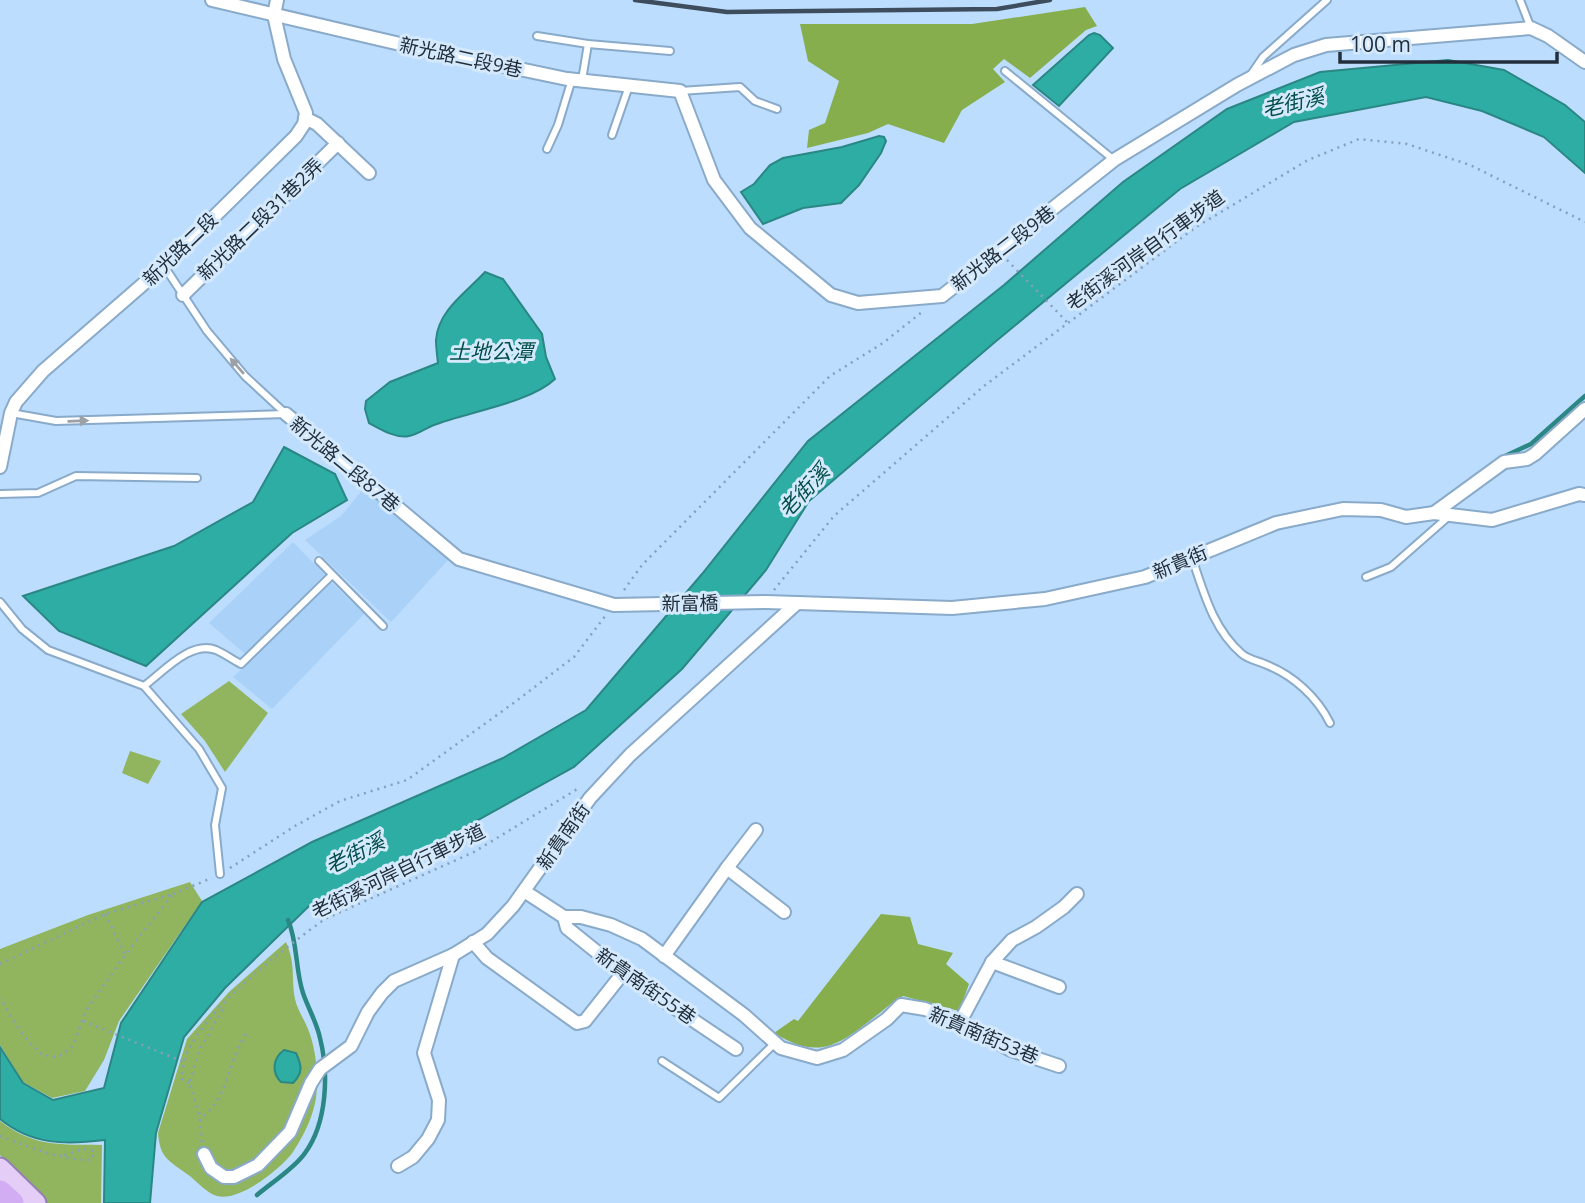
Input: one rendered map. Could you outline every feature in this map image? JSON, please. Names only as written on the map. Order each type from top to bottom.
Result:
[{"type":"highway","points":[[0,1192],[12,1203]]},
{"type":"main road","points":[[0,1168],[36,1203]]},
{"type":"street","name":"新光路二段9巷","points":[[212,0],[400,44],[577,80],[680,91],[715,180],[750,228],[831,295],[858,303],[942,296],[1114,160],[1294,55],[1326,45],[1531,28]]},
{"type":"street","points":[[277,0],[274,15],[284,58],[306,113],[305,118],[317,124],[369,173]]},
{"type":"street","points":[[1531,28],[1548,36],[1585,62]]},
{"type":"street","name":"新光路二段","points":[[0,467],[5,411],[43,372],[164,266],[296,136],[305,118]]},
{"type":"street","name":"新光路二段31巷2弄","points":[[183,295],[338,144]]},
{"type":"street","points":[[1434,513],[1504,462],[1527,459],[1535,454],[1585,409]]},
{"type":"street","name":"新光路二段87巷","points":[[286,414],[459,559],[614,605]]},
{"type":"street","name":"新貴街","points":[[766,602],[952,608],[1045,599],[1145,577],[1276,523],[1343,509],[1381,510],[1406,517],[1434,513],[1492,520],[1579,494],[1585,495]]},
{"type":"street","name":"新富橋","points":[[614,605],[766,602]]},
{"type":"street","name":"新貴南街","points":[[204,1154],[211,1168],[224,1177],[234,1177],[258,1165],[290,1132],[311,1083],[320,1069],[351,1046],[368,1012],[394,981],[453,955],[487,934],[524,891],[590,798],[630,754],[797,603]]},
{"type":"street","points":[[664,956],[756,830]]},
{"type":"street","points":[[727,868],[784,912]]},
{"type":"street","name":"新貴南街53巷","points":[[524,891],[564,917],[581,917],[611,925],[642,940],[744,1015],[781,1048],[817,1058],[843,1050],[887,1019],[901,1005],[925,1009],[960,1021],[1011,1050],[1059,1066]]},
{"type":"street","points":[[960,1021],[992,962],[1012,940],[1036,927],[1077,894]]},
{"type":"street","name":"新貴南街55巷","points":[[564,917],[567,928],[623,973],[736,1049]]},
{"type":"street","points":[[473,942],[486,958],[578,1023],[585,1021],[623,973]]},
{"type":"street","points":[[398,1166],[413,1157],[428,1139],[438,1120],[439,1100],[424,1054],[453,955]]},
{"type":"street","points":[[992,962],[1059,987]]},
{"type":"lane","points":[[1247,80],[1263,57],[1326,0]]},
{"type":"lane","points":[[1520,0],[1531,28]]},
{"type":"lane","points":[[537,36],[588,44],[670,51]]},
{"type":"lane","points":[[547,149],[577,80],[588,44]]},
{"type":"lane","points":[[1004,71],[1114,160]]},
{"type":"lane","points":[[612,135],[629,86]]},
{"type":"lane","points":[[680,91],[740,88],[755,101],[776,109]]},
{"type":"lane","points":[[164,266],[206,331],[245,376],[286,414]]},
{"type":"lane","name":"新光路二段87巷","points":[[5,411],[56,421],[286,414]]},
{"type":"lane","points":[[0,494],[38,492],[76,476],[197,478]]},
{"type":"lane","points":[[1366,577],[1391,567],[1450,515]]},
{"type":"lane","points":[[1192,556],[1213,619],[1225,635],[1244,656],[1269,665],[1298,683],[1321,704],[1330,723]]},
{"type":"lane","points":[[319,561],[383,626]]},
{"type":"lane","points":[[144,686],[181,657],[199,648],[214,649],[241,664],[332,575]]},
{"type":"lane","points":[[0,602],[22,629],[48,650],[144,686],[199,748],[222,788],[215,825],[220,874]]},
{"type":"lane","points":[[662,1061],[719,1098],[775,1043]]},
{"type":"path","name":"老街溪河岸自行車步道","points":[[775,589],[834,516],[984,386],[1196,227],[1308,160],[1359,139],[1406,144],[1470,165],[1585,222]]},
{"type":"path","name":"老街溪河岸自行車步道","points":[[1008,261],[1068,323]]},
{"type":"path","name":"老街溪河岸自行車步道","points":[[228,999],[325,919],[474,852],[587,783]]},
{"type":"path","points":[[0,964],[105,914],[173,894],[220,874]]},
{"type":"path","points":[[0,998],[22,1034],[42,1055],[58,1057],[73,1046],[82,1020],[111,974],[173,894]]},
{"type":"path","points":[[105,914],[125,955]]},
{"type":"path","points":[[189,1083],[181,1079],[191,1045],[228,999]]},
{"type":"path","points":[[204,1154],[199,1112],[189,1083],[200,1049],[228,999]]},
{"type":"path","points":[[82,1020],[184,1062]]},
{"type":"path","points":[[199,1121],[224,1091],[233,1057],[247,1031]]},
{"type":"path","points":[[0,1136],[62,1156],[91,1160],[94,1152],[83,1149],[62,1156]]},
{"type":"shaded area","points":[[1085,7],[1097,26],[1086,30],[1030,78],[1004,59],[993,69],[1005,82],[962,110],[944,143],[888,124],[868,133],[807,148],[809,130],[825,123],[839,81],[808,61],[800,24],[972,24]]},
{"type":"shaded area","points":[[365,487],[449,559],[391,622],[305,540],[341,516]]},
{"type":"shaded area","points":[[293,542],[325,575],[245,654],[209,623]]},
{"type":"shaded area","points":[[331,582],[364,614],[272,709],[233,677]]},
{"type":"shaded area","points":[[229,681],[268,713],[225,772],[205,741],[181,714]]},
{"type":"shaded area","points":[[130,751],[161,761],[148,784],[122,773]]},
{"type":"shaded area","points":[[190,882],[202,901],[119,1021],[104,1060],[85,1091],[52,1098],[23,1082],[0,1045],[0,949],[88,915]]},
{"type":"shaded area","points":[[881,914],[910,917],[918,944],[953,953],[946,964],[969,984],[959,1011],[903,996],[855,1032],[831,1045],[805,1047],[774,1033],[794,1019],[798,1021]]},
{"type":"shaded area","points":[[286,942],[292,964],[295,999],[315,1054],[315,1105],[301,1139],[279,1167],[248,1189],[226,1197],[217,1196],[205,1190],[166,1158],[158,1133],[187,1039],[229,992]]},
{"type":"shaded area","points":[[0,1121],[25,1136],[49,1143],[102,1145],[101,1203],[47,1203],[0,1155]]},
{"type":"water","points":[[1094,33],[1100,35],[1113,48],[1059,106],[1033,85]]},
{"type":"water","name":"老街溪","points":[[1448,60],[1504,70],[1565,105],[1585,122],[1585,173],[1544,137],[1482,111],[1426,97],[1294,122],[1180,189],[809,501],[766,570],[682,669],[574,767],[409,858],[309,906],[225,988],[184,1037],[156,1133],[150,1203],[104,1203],[105,1140],[50,1141],[24,1134],[0,1119],[0,1047],[23,1083],[53,1100],[104,1088],[121,1023],[202,902],[312,842],[503,758],[586,710],[702,574],[808,441],[1004,285],[1123,182],[1227,109],[1320,72]]},
{"type":"water","points":[[879,136],[886,141],[881,153],[859,185],[841,203],[803,208],[763,224],[741,192],[754,184],[770,165],[783,158],[842,147]]},
{"type":"water","name":"土地公潭","points":[[485,272],[503,279],[542,334],[546,357],[555,379],[514,401],[448,420],[404,437],[383,431],[369,423],[366,401],[390,382],[438,363],[436,340],[442,320],[454,302]]},
{"type":"water","points":[[284,447],[335,474],[347,500],[292,533],[146,666],[59,631],[23,596],[174,546],[253,502]]},
{"type":"water","points":[[284,1050],[296,1053],[299,1062],[300,1073],[293,1083],[281,1082],[276,1074],[276,1061]]},
{"type":"waterway","points":[[1503,457],[1531,444],[1585,396]]},
{"type":"waterway","points":[[257,1195],[301,1159],[318,1127],[324,1098],[323,1052],[317,1027],[300,984],[288,920]]},
{"type":"railway","points":[[635,0],[727,12],[997,9],[1050,0]]}]
